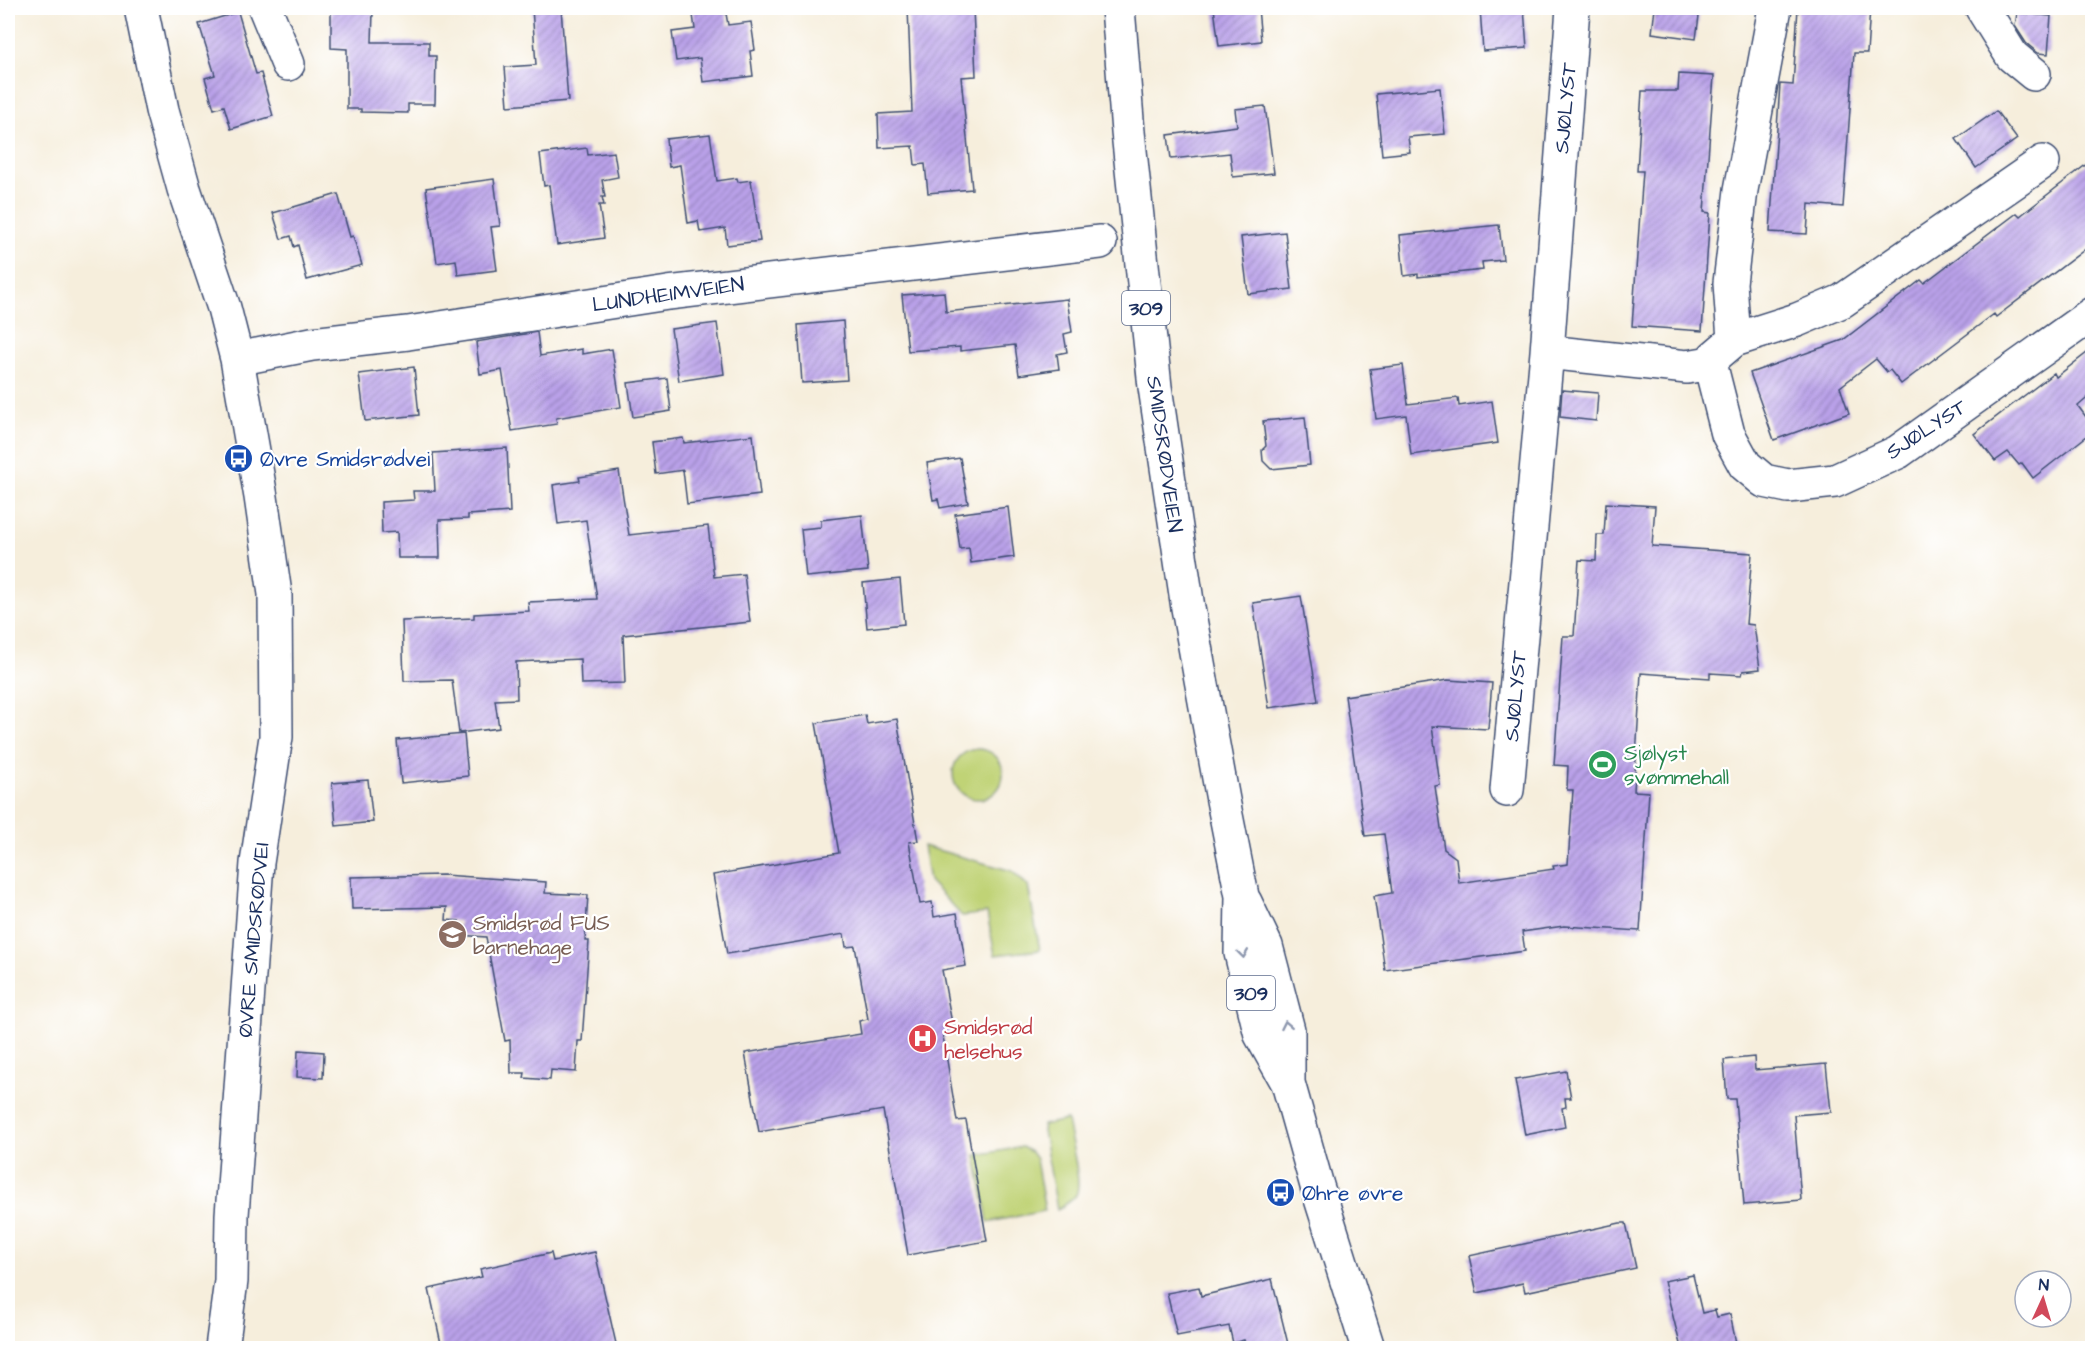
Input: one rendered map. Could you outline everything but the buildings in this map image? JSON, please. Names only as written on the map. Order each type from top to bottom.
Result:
[{"type":"street","name":"ØVRE SMIDSRØDVEI","points":[[141,8],[162,110],[184,189],[224,308],[237,359],[261,496],[275,594],[276,737],[257,863],[232,1215],[231,1281],[222,1348]]},
{"type":"street","points":[[266,8],[288,64]]},
{"type":"street","name":"SMIDSRØDVEIEN","points":[[1118,8],[1136,211],[1166,467],[1190,619],[1242,896],[1241,953],[1261,1035],[1288,1083],[1317,1186],[1368,1348]]},
{"type":"street","name":"SJØLYST","points":[[1506,790],[1547,352],[1573,8]]},
{"type":"street","points":[[1734,340],[1730,283],[1741,190],[1775,8]]},
{"type":"street","points":[[1982,8],[2012,56],[2034,74]]},
{"type":"street","points":[[1547,352],[1687,367],[1710,363],[1734,340],[1797,320],[1842,301],[2043,162]]},
{"type":"street","name":"LUNDHEIMVEIEN","points":[[237,359],[312,344],[408,333],[668,293],[1100,242]]},
{"type":"street","name":"SJØLYST","points":[[1710,363],[1728,434],[1745,465],[1764,481],[1788,486],[1835,481],[1898,452],[2092,314]]},
{"type":"green space","points":[[973,749],[983,749],[996,756],[1003,769],[1003,779],[996,792],[983,799],[973,799],[964,795],[957,788],[953,779],[953,769],[957,760],[964,753]]},
{"type":"green space","points":[[923,846],[1012,871],[1028,886],[1040,950],[995,955],[987,913],[962,916],[929,881]]},
{"type":"green space","points":[[1067,1120],[1077,1170],[1078,1189],[1072,1199],[1057,1209],[1042,1125]]},
{"type":"green space","points":[[1022,1147],[1031,1152],[1036,1159],[1045,1211],[988,1222],[976,1155]]},
{"type":"place","name":"Øvre Smidsrødvei","points":[[239,459]]},
{"type":"place","name":"Sjølyst svømmehall","points":[[1603,765]]},
{"type":"place","name":"Smidsrød FUS barnehage","points":[[452,935]]},
{"type":"place","name":"Smidsrød helsehus","points":[[923,1039]]},
{"type":"place","name":"Øhre øvre","points":[[1281,1193]]}]
